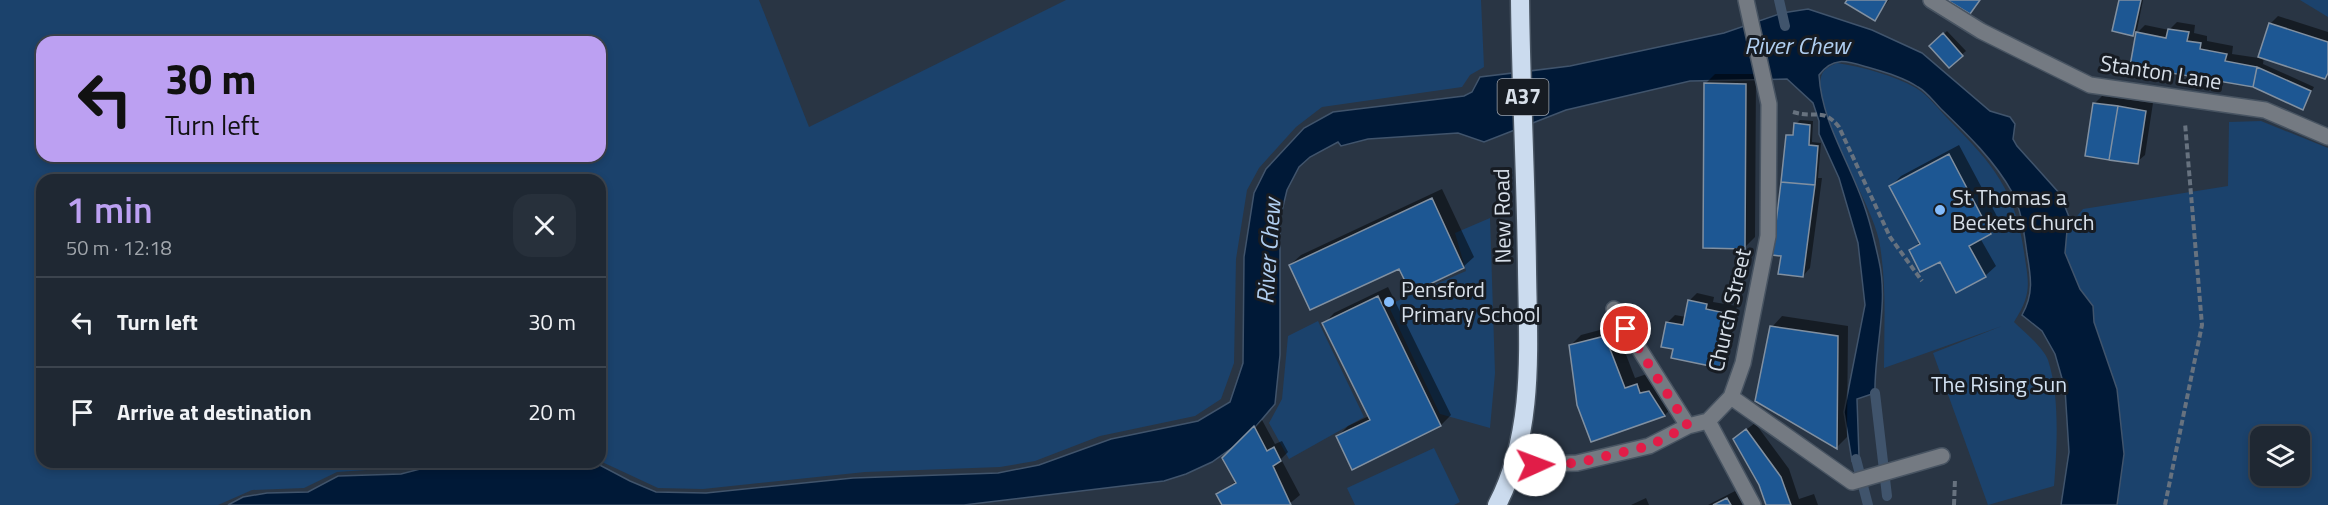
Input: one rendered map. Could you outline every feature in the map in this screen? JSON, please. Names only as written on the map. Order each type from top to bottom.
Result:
[{"type":"highway","name":"New Road","points":[[1515,465],[1527,396],[1525,155],[1520,0]]},
{"type":"highway","name":"A37","points":[[1497,505],[1515,465]]},
{"type":"street","name":"Stanton Lane","points":[[1931,0],[1981,31],[2090,85],[2265,111],[2328,137]]},
{"type":"street","name":"Church Street","points":[[1708,421],[1731,397],[1743,363],[1768,236],[1769,98],[1748,4]]},
{"type":"street","points":[[1614,309],[1688,426]]},
{"type":"street","points":[[1731,397],[1852,482],[1942,456]]},
{"type":"street","points":[[1515,465],[1577,463],[1649,446],[1688,426],[1708,421],[1753,505]]},
{"type":"path","points":[[2165,505],[2202,325],[2190,167],[2182,98]]},
{"type":"path","points":[[1810,117],[1825,113],[1839,127],[1890,237],[1922,281]]},
{"type":"green space","points":[[0,0],[759,0],[809,127],[1066,0],[1481,0],[1484,67],[1470,75],[1462,87],[1322,107],[1296,127],[1259,168],[1247,190],[1236,259],[1234,363],[1221,399],[1195,416],[1100,436],[1035,461],[1000,467],[865,472],[703,489],[658,488],[606,464],[606,174],[36,174],[36,468],[396,468],[337,472],[304,488],[252,490],[218,505],[0,505]]},
{"type":"green space","points":[[2300,0],[2328,0],[2328,17]]},
{"type":"green space","name":"The Rising Sun","points":[[1837,63],[1888,75],[1920,91],[1978,150],[2000,179],[2015,211],[2028,281],[2024,303],[2014,322],[2046,355],[2052,374],[2057,439],[2054,486],[1988,505],[1933,353],[2002,326],[1884,368],[1884,288],[1879,240],[1866,204],[1825,111],[1821,92],[1823,72]]},
{"type":"green space","points":[[2261,121],[2328,148],[2328,505],[2117,505],[2124,454],[2092,311],[2066,255],[2065,246],[2069,229],[2083,209],[2228,186],[2229,122]]},
{"type":"green space","points":[[1490,218],[1495,373],[1490,428],[1440,414],[1388,305],[1466,271],[1455,233]]},
{"type":"green space","points":[[1318,321],[1364,417],[1289,459],[1269,423],[1282,399],[1288,336]]},
{"type":"green space","points":[[1434,448],[1460,502],[1454,505],[1355,505],[1347,488]]},
{"type":"water","points":[[1808,9],[1872,30],[1922,53],[1990,111],[2010,117],[2015,124],[2013,139],[2017,146],[2060,194],[2071,222],[2067,231],[2065,253],[2080,289],[2093,306],[2094,322],[2117,389],[2124,454],[2117,505],[2061,505],[2069,452],[2065,389],[2055,354],[2042,331],[2022,315],[2030,293],[2030,270],[2020,214],[2005,180],[1961,128],[1921,89],[1893,75],[1853,63],[1841,62],[1830,65],[1819,75],[1821,93],[1831,126],[1859,191],[1869,221],[1882,277],[1882,310],[1875,393],[1857,399],[1859,456],[1852,461],[1844,412],[1865,305],[1858,243],[1839,178],[1819,134],[1819,121],[1813,103],[1787,79],[1690,81],[1566,110],[1484,142],[1458,133],[1368,139],[1341,146],[1338,142],[1310,157],[1299,167],[1287,190],[1280,219],[1280,355],[1275,404],[1246,438],[1212,462],[1164,481],[964,505],[228,505],[243,497],[267,493],[308,492],[338,476],[401,474],[424,468],[605,468],[656,492],[706,493],[853,478],[998,473],[1039,465],[1111,439],[1198,421],[1230,402],[1243,363],[1244,257],[1254,193],[1266,169],[1304,128],[1333,112],[1464,96],[1472,92],[1480,77],[1570,66],[1724,33],[1782,13]]},
{"type":"building","points":[[1847,0],[1887,0],[1875,21],[1845,3]]},
{"type":"building","points":[[1947,0],[1980,0],[1970,14]]},
{"type":"building","points":[[2119,0],[2141,0],[2133,36],[2112,31]]},
{"type":"building","points":[[2269,23],[2328,42],[2328,73],[2325,79],[2258,57]]},
{"type":"building","points":[[2168,29],[2189,32],[2187,41],[2201,43],[2200,49],[2227,54],[2225,61],[2257,67],[2253,87],[2130,66],[2136,32],[2166,38]]},
{"type":"building","points":[[1943,33],[1963,56],[1949,68],[1929,46]]},
{"type":"building","points":[[2257,67],[2311,91],[2303,110],[2253,87]]},
{"type":"building","points":[[1704,83],[1746,84],[1745,249],[1703,248]]},
{"type":"building","points":[[2093,103],[2118,106],[2109,160],[2085,156]]},
{"type":"building","points":[[2118,106],[2146,111],[2138,164],[2109,160]]},
{"type":"building","points":[[1794,123],[1810,125],[1809,145],[1818,146],[1815,185],[1781,182],[1786,135],[1793,135]]},
{"type":"building","name":"St Thomas a Beckets Church","points":[[1949,154],[1991,234],[1969,246],[1986,277],[1956,293],[1940,262],[1920,272],[1909,250],[1920,244],[1889,186]]},
{"type":"building","points":[[1781,182],[1815,185],[1803,277],[1778,274],[1781,256],[1772,255]]},
{"type":"building","points":[[1432,198],[1464,268],[1411,293],[1399,269],[1310,310],[1289,265]]},
{"type":"building","points":[[1378,296],[1441,426],[1352,470],[1336,436],[1370,420],[1322,323]]},
{"type":"building","points":[[1688,300],[1707,304],[1706,309],[1730,314],[1720,368],[1671,358],[1673,349],[1661,347],[1666,322],[1683,325]]},
{"type":"building","points":[[1770,326],[1838,336],[1837,449],[1755,401]]},
{"type":"building","points":[[1605,336],[1625,388],[1637,384],[1640,393],[1649,391],[1665,416],[1591,442],[1577,405],[1569,345]]},
{"type":"building","points":[[1254,426],[1267,451],[1274,447],[1281,461],[1273,466],[1291,505],[1222,505],[1216,494],[1236,483],[1222,458]]},
{"type":"building","points":[[1746,429],[1781,477],[1791,505],[1766,505],[1759,485],[1733,439]]},
{"type":"building","points":[[1727,498],[1731,505],[1713,505]]},
{"type":"waterway","points":[[1779,0],[1785,26]]},
{"type":"waterway","name":"River Chew","points":[[1875,393],[1887,496]]},
{"type":"waterway","name":"River Chew","points":[[1856,459],[1868,505]]},
{"type":"place","name":"St Thomas a Beckets Church","points":[[1940,210]]},
{"type":"place","name":"Pensford Primary School","points":[[1389,302]]},
{"type":"route","points":[[1535,465],[1577,463],[1649,446],[1688,426],[1626,329]]}]
